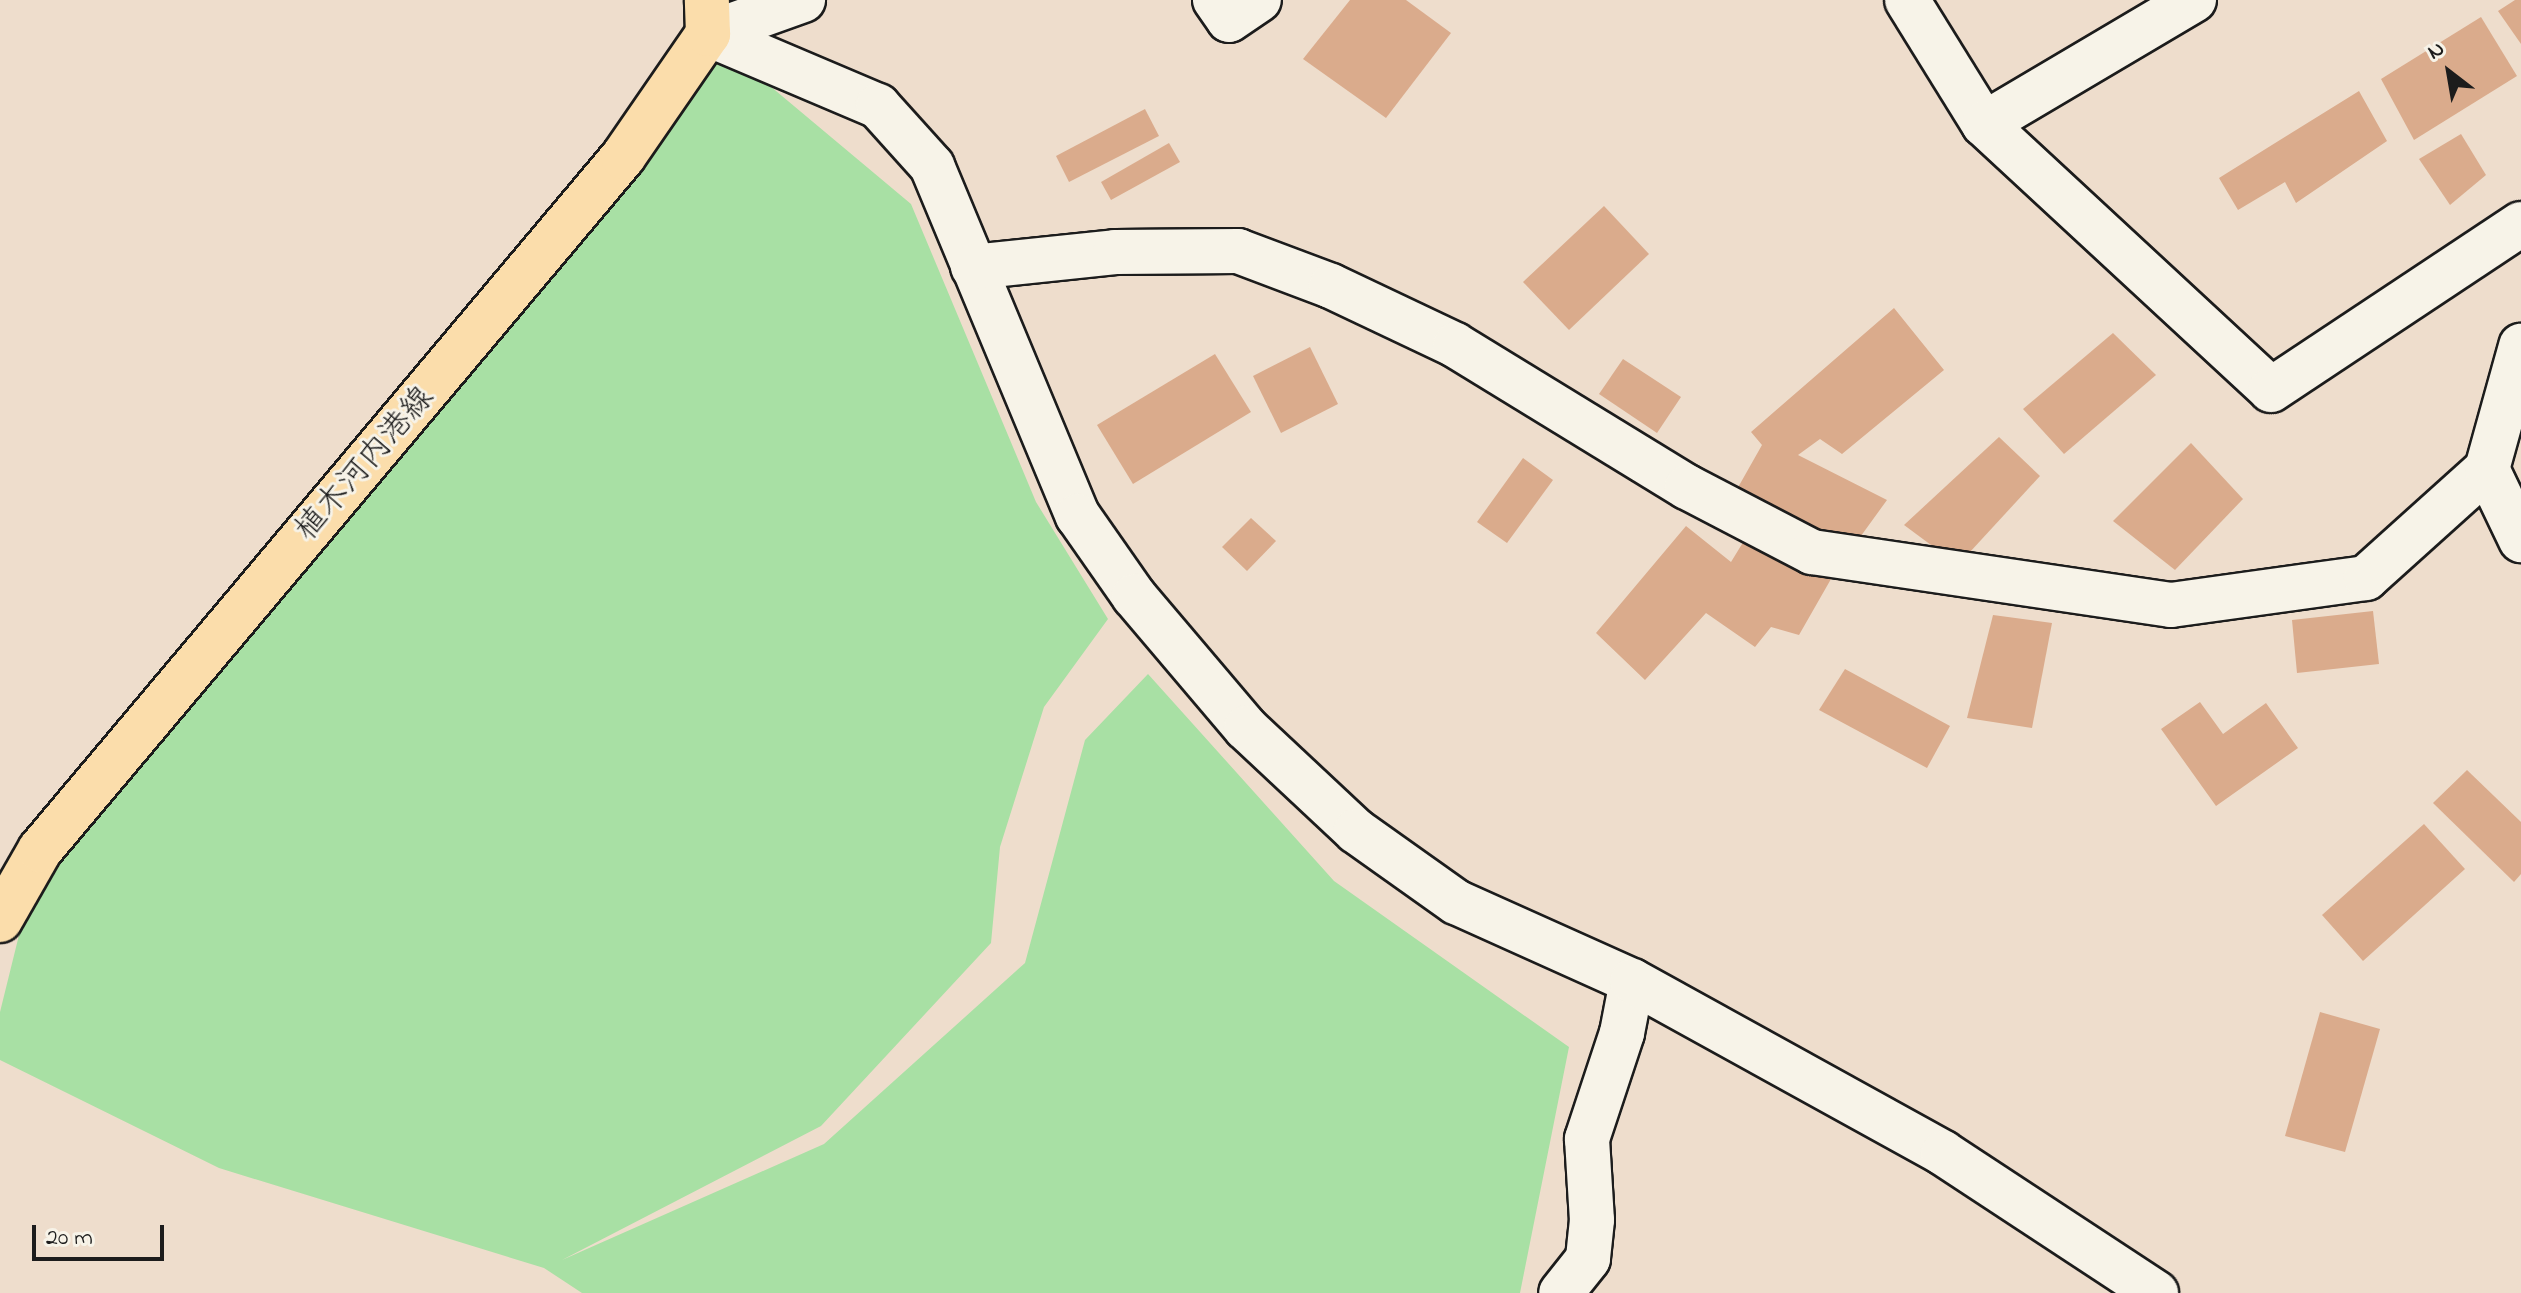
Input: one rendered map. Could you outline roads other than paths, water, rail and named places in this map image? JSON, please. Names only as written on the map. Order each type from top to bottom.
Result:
[{"type":"main road","name":"植木河内港線","points":[[0,920],[40,850],[496,313],[623,157],[708,17]]},
{"type":"street","points":[[708,17],[803,0]]},
{"type":"street","points":[[1215,0],[1229,20],[1259,0]]},
{"type":"street","points":[[1907,0],[1984,124],[2271,390],[2521,224]]},
{"type":"street","points":[[1984,124],[2194,0]]},
{"type":"street","points":[[708,17],[878,106],[932,166],[1078,516],[1134,596],[1246,728],[1356,831],[1456,902],[1632,981],[1943,1153],[2156,1293]]},
{"type":"street","points":[[973,267],[1115,252],[1238,251],[1331,286],[1455,345],[1687,487],[1812,552],[2171,605],[2366,578],[2487,469],[2521,346]]},
{"type":"street","points":[[2487,469],[2521,540]]},
{"type":"street","points":[[1561,1293],[1588,1259],[1592,1220],[1587,1139],[1622,1033],[1632,981]]}]
